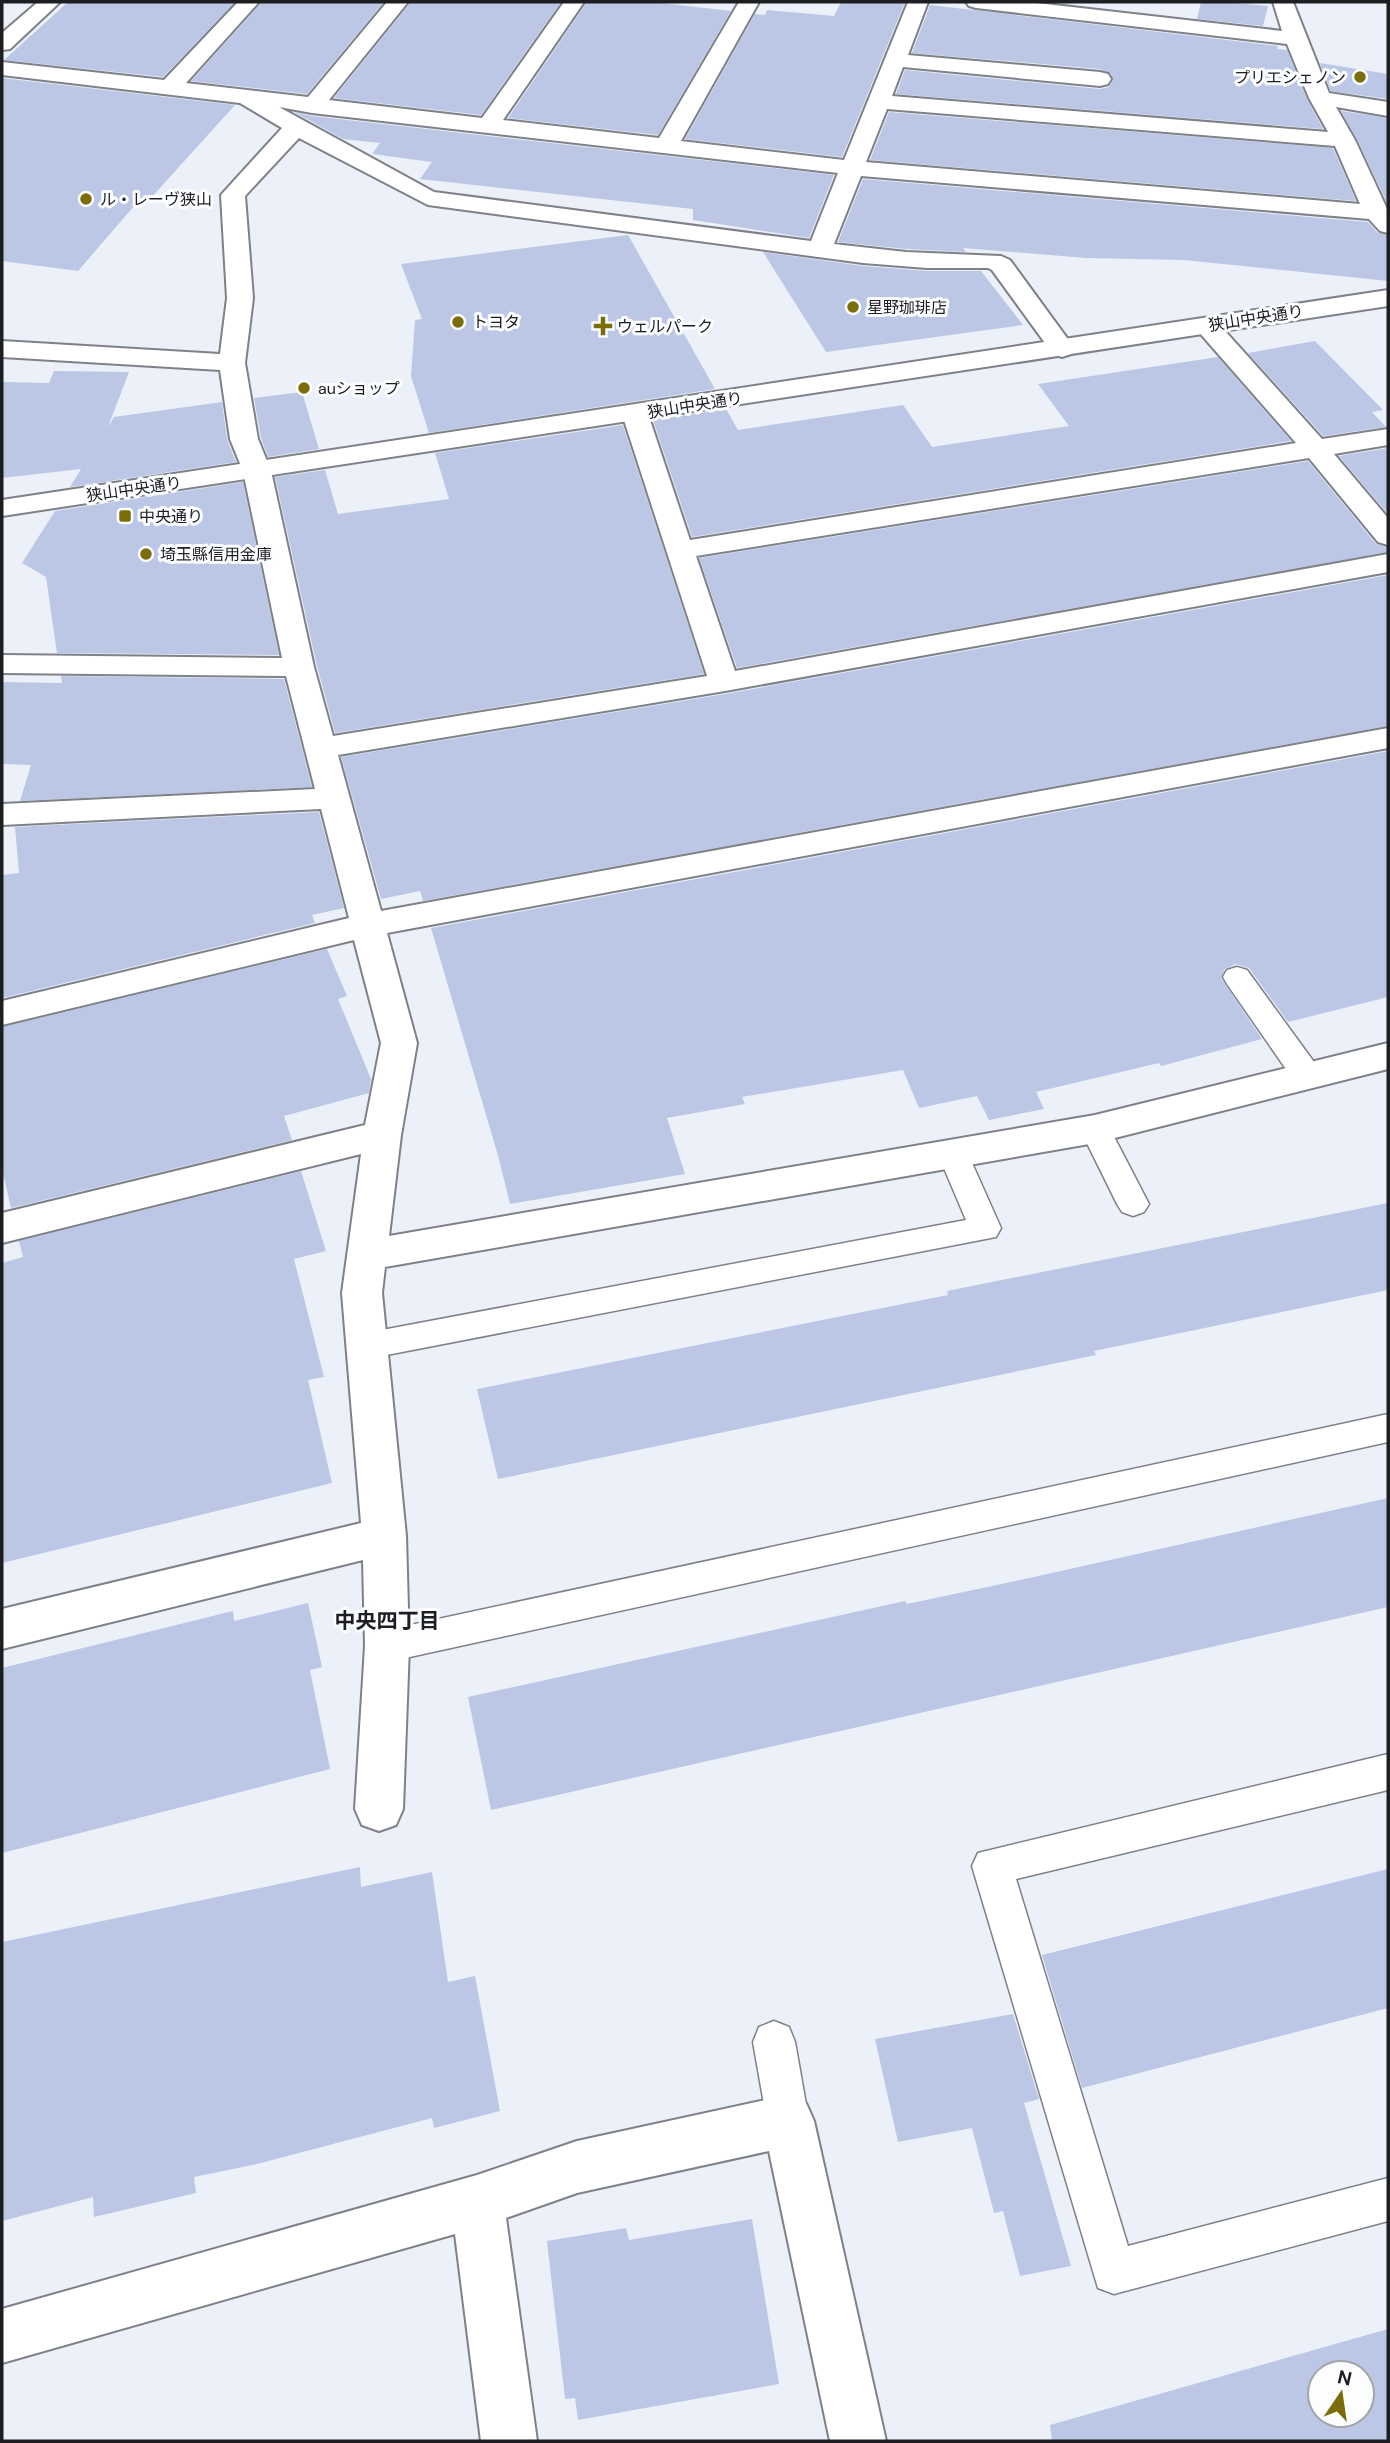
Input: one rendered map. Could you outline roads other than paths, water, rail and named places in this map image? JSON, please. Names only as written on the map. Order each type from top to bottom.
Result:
[{"type":"street","points":[[2,43],[50,2]]},
{"type":"street","points":[[169,89],[249,2]]},
{"type":"street","points":[[313,106],[398,2]]},
{"type":"street","points":[[488,125],[574,2]]},
{"type":"street","points":[[667,145],[749,2]]},
{"type":"street","points":[[820,249],[918,2]]},
{"type":"street","points":[[976,2],[1295,39]]},
{"type":"street","points":[[1283,2],[1295,39],[1320,98],[1344,140],[1382,219]]},
{"type":"street","points":[[897,60],[1100,79]]},
{"type":"street","points":[[2,68],[853,167],[1382,219]]},
{"type":"street","points":[[248,98],[428,198],[820,249],[878,259],[928,263],[992,261],[1001,264],[1062,349]]},
{"type":"street","points":[[1320,98],[1388,109]]},
{"type":"street","points":[[879,102],[1344,140]]},
{"type":"street","points":[[296,127],[233,195],[240,298],[232,363],[244,439],[257,471],[299,667],[399,1043],[382,1135],[362,1293],[384,1536],[387,1646],[379,1809]]},
{"type":"street","name":"狭山中央通り","points":[[2,508],[1388,298]]},
{"type":"street","points":[[1207,326],[1315,448],[1388,536]]},
{"type":"street","points":[[2,349],[232,363]]},
{"type":"street","points":[[635,414],[715,660],[726,682]]},
{"type":"street","points":[[680,550],[1388,437]]},
{"type":"street","points":[[322,748],[726,682],[1388,563]]},
{"type":"street","points":[[2,664],[299,667]]},
{"type":"street","points":[[2,1013],[369,925],[1388,738]]},
{"type":"street","points":[[2,816],[334,798]]},
{"type":"street","points":[[367,1255],[1095,1129],[1388,1056]]},
{"type":"street","points":[[2,1228],[382,1135]]},
{"type":"street","points":[[2,1629],[384,1536]]},
{"type":"street","points":[[2,2336],[478,2201],[577,2167],[788,2121],[859,2441]]},
{"type":"street","points":[[478,2201],[509,2441]]},
{"type":"lane","points":[[1237,977],[1308,1077]]},
{"type":"lane","points":[[1095,1129],[1133,1204]]},
{"type":"lane","points":[[366,1346],[985,1228],[953,1154]]},
{"type":"lane","points":[[387,1646],[1388,1428]]},
{"type":"lane","points":[[1388,1772],[992,1866],[1114,2272],[1388,2199]]},
{"type":"lane","points":[[774,2042],[788,2121]]},
{"type":"place","name":"プリエシェノン","points":[[1360,77]]},
{"type":"place","name":"ル・レーヴ狭山","points":[[86,199]]},
{"type":"place","name":"星野珈琲店","points":[[853,307]]},
{"type":"place","name":"トヨタ","points":[[458,322]]},
{"type":"place","name":"ウェルパーク","points":[[603,326]]},
{"type":"place","name":"auショップ","points":[[304,388]]},
{"type":"place","name":"中央通り","points":[[125,516]]},
{"type":"place","name":"埼玉縣信用金庫","points":[[146,554]]},
{"type":"district","name":"中央四丁目","points":[[387,1621]]}]
